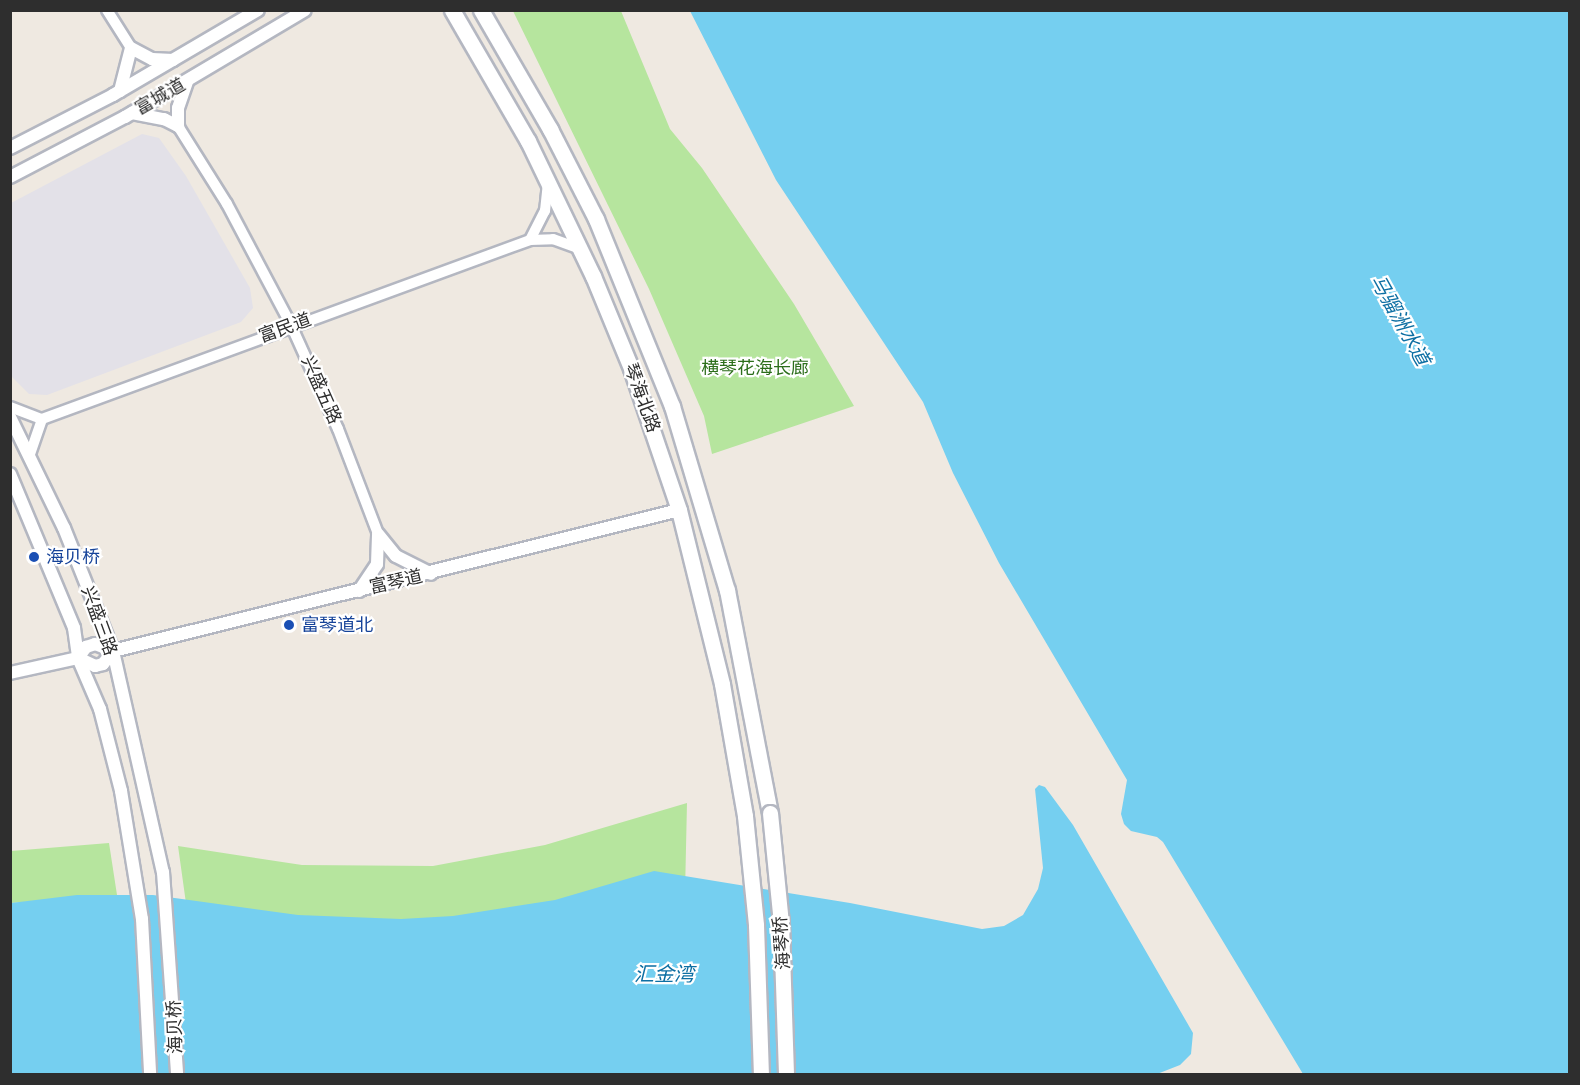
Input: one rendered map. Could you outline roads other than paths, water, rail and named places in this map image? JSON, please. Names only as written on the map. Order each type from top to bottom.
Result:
[{"type":"main road","name":"琴海北路","points":[[452,10],[548,179],[581,249],[631,368],[679,510],[720,673],[745,816]]},
{"type":"main road","name":"琴海北路","points":[[481,10],[531,93],[591,210],[669,397],[727,590],[770,813]]},
{"type":"main road","name":"海琴桥","points":[[770,813],[781,923],[786,1074]]},
{"type":"main road","name":"海琴桥","points":[[745,816],[756,925],[761,1074]]},
{"type":"street","points":[[107,10],[131,48],[152,58],[175,60]]},
{"type":"street","name":"富城道","points":[[10,148],[120,92],[258,10]]},
{"type":"street","name":"富城道","points":[[10,177],[187,82],[305,10]]},
{"type":"street","points":[[120,92],[131,48]]},
{"type":"street","points":[[132,113],[164,119],[178,126],[178,108],[187,82]]},
{"type":"street","name":"兴盛五路","points":[[178,126],[232,214],[291,325],[338,429],[378,534]]},
{"type":"street","points":[[548,179],[545,211],[530,240],[553,239],[581,249]]},
{"type":"street","name":"富民道","points":[[42,418],[291,325],[530,240]]},
{"type":"street","points":[[10,407],[42,418],[30,454]]},
{"type":"street","name":"兴盛三路","points":[[10,417],[30,454],[113,651],[163,872]]},
{"type":"street","name":"兴盛三路","points":[[10,474],[60,589],[74,628],[78,658],[103,719],[137,874]]},
{"type":"street","name":"富琴道","points":[[113,651],[431,574],[679,510]]},
{"type":"street","points":[[378,534],[396,556],[431,574]]},
{"type":"street","points":[[359,591],[377,564],[378,534]]},
{"type":"street","points":[[10,673],[78,658],[95,666],[103,664],[113,651],[95,644],[86,647],[78,658]]},
{"type":"street","name":"海贝桥","points":[[163,872],[177,1074]]},
{"type":"street","name":"海贝桥","points":[[137,874],[150,1074]]},
{"type":"water","name":"马骝洲水道","points":[[690,11],[1569,11],[1569,1074],[1303,1074],[1163,842],[1157,837],[1131,831],[1124,824],[1121,814],[1127,780],[999,563],[953,473],[923,402],[776,180]]},
{"type":"water","name":"汇金湾","points":[[1039,785],[1045,787],[1073,825],[1193,1033],[1191,1054],[1180,1065],[1157,1074],[11,1074],[11,903],[77,895],[153,895],[298,915],[401,919],[453,916],[555,900],[654,871],[850,903],[982,929],[1004,926],[1023,915],[1038,889],[1043,868],[1035,789]]},
{"type":"place","name":"海贝桥","points":[[34,557]]},
{"type":"place","name":"富琴道北","points":[[289,625]]},
{"type":"park label","name":"横琴花海长廊","points":[[755,368]]}]
